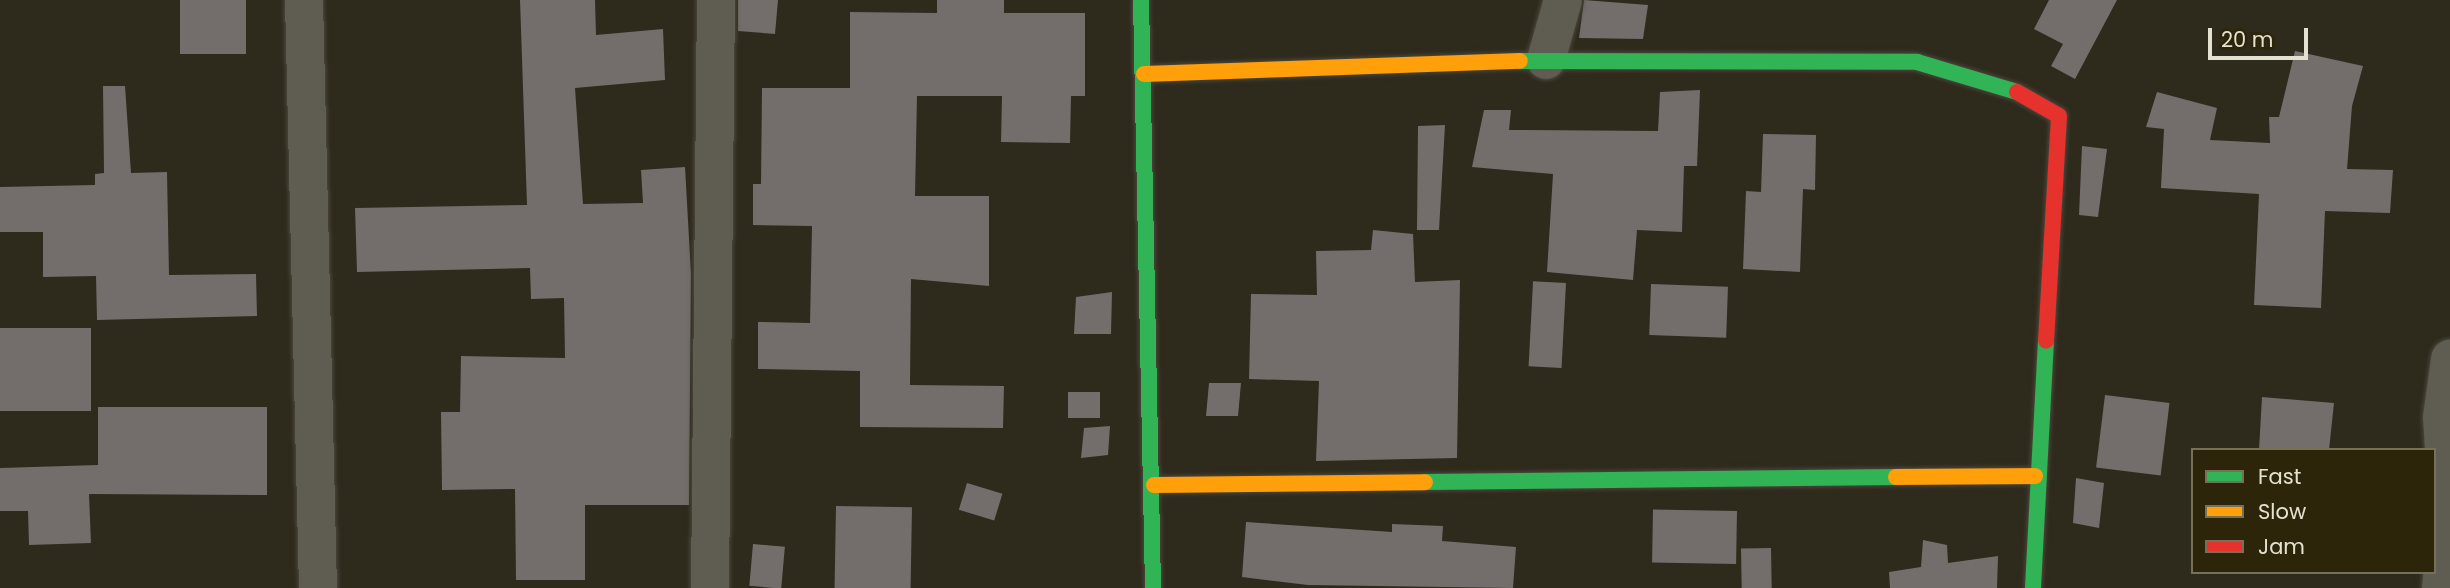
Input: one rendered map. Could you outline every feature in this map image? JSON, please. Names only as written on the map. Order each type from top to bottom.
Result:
[{"type":"street","points":[[304,0],[318,588]]},
{"type":"street","points":[[710,588],[716,0]]},
{"type":"street","points":[[1141,0],[1154,485],[1153,588]]},
{"type":"street","points":[[1545,60],[1563,0]]},
{"type":"street","points":[[1144,74],[1545,60],[1917,62],[1980,76],[2047,105],[2059,116],[2061,163],[2035,476],[2033,588]]},
{"type":"street","points":[[2441,588],[2448,517],[2442,416],[2450,359]]},
{"type":"street","points":[[1154,485],[2035,476]]},
{"type":"building","points":[[180,0],[246,0],[246,54],[180,54]]},
{"type":"building","points":[[520,0],[595,0],[596,35],[663,29],[665,80],[575,88],[583,204],[643,203],[641,170],[685,167],[691,274],[689,505],[585,505],[585,580],[516,580],[515,489],[442,490],[441,412],[460,412],[461,356],[565,358],[564,298],[531,299],[530,268],[357,272],[355,208],[527,205]]},
{"type":"building","points":[[738,0],[778,0],[775,34],[738,31]]},
{"type":"building","points":[[937,0],[1004,0],[1004,13],[1085,13],[1085,96],[1071,96],[1070,143],[1001,142],[1002,96],[917,96],[915,196],[989,196],[989,286],[911,279],[910,385],[1004,386],[1003,428],[860,427],[860,371],[758,369],[758,322],[810,323],[812,226],[753,225],[753,184],[761,184],[762,88],[850,88],[850,12],[937,13]]},
{"type":"building","points":[[1584,0],[1648,5],[1643,39],[1579,38]]},
{"type":"building","points":[[2049,0],[2117,0],[2075,79],[2051,66],[2063,44],[2034,29]]},
{"type":"building","points":[[2295,51],[2363,66],[2352,106],[2347,169],[2393,170],[2390,213],[2325,211],[2321,308],[2254,305],[2259,194],[2161,188],[2164,129],[2146,127],[2157,92],[2217,108],[2210,140],[2270,143],[2269,117],[2279,117]]},
{"type":"building","points":[[103,86],[125,86],[131,173],[167,172],[169,275],[256,274],[257,316],[97,320],[96,276],[43,277],[43,232],[0,232],[0,187],[95,185],[95,174],[104,173]]},
{"type":"building","points":[[1700,90],[1697,166],[1684,166],[1682,232],[1637,230],[1633,280],[1547,272],[1553,174],[1472,167],[1484,110],[1511,110],[1509,130],[1658,131],[1660,92]]},
{"type":"building","points":[[1445,125],[1439,230],[1417,230],[1418,126]]},
{"type":"building","points":[[1763,134],[1816,135],[1815,190],[1803,189],[1800,272],[1743,269],[1746,191],[1761,192]]},
{"type":"building","points":[[2082,146],[2107,149],[2098,217],[2079,215]]},
{"type":"building","points":[[1373,230],[1413,234],[1415,282],[1460,280],[1457,458],[1316,461],[1319,381],[1249,379],[1251,294],[1317,295],[1316,251],[1371,250]]},
{"type":"building","points":[[1533,281],[1566,283],[1562,368],[1529,366]]},
{"type":"building","points":[[1651,284],[1728,287],[1726,338],[1649,335]]},
{"type":"building","points":[[1112,292],[1111,334],[1074,334],[1076,297]]},
{"type":"building","points":[[0,328],[91,328],[91,411],[0,411]]},
{"type":"building","points":[[1209,383],[1241,383],[1238,416],[1206,416]]},
{"type":"building","points":[[1068,392],[1100,392],[1100,418],[1068,418]]},
{"type":"building","points":[[2105,395],[2170,403],[2161,475],[2096,467]]},
{"type":"building","points":[[2262,397],[2334,403],[2329,448],[2259,448]]},
{"type":"building","points":[[98,407],[267,407],[267,495],[89,494],[91,543],[29,545],[28,511],[0,511],[0,468],[98,465]]},
{"type":"building","points":[[1110,426],[1108,455],[1081,458],[1084,428]]},
{"type":"building","points":[[2076,478],[2104,483],[2099,528],[2073,523]]},
{"type":"building","points":[[967,483],[1002,494],[994,521],[959,510]]},
{"type":"building","points":[[836,506],[912,507],[911,588],[835,588]]},
{"type":"building","points":[[1653,510],[1737,511],[1736,564],[1652,563]]},
{"type":"building","points":[[1246,522],[1392,532],[1392,524],[1443,526],[1442,541],[1516,547],[1513,588],[1308,585],[1242,577]]},
{"type":"building","points":[[1923,540],[1947,545],[1948,563],[1998,556],[1997,588],[1890,588],[1889,572],[1921,567]]},
{"type":"building","points":[[753,544],[785,547],[781,588],[749,586]]},
{"type":"building","points":[[1771,548],[1772,588],[1742,588],[1741,549]]},
{"type":"traffic: fast","points":[[1141,0],[1153,588]]},
{"type":"traffic: fast","points":[[1520,61],[1917,62],[2017,92]]},
{"type":"traffic: fast","points":[[2033,588],[2046,341]]},
{"type":"traffic: fast","points":[[1425,482],[1896,477]]},
{"type":"traffic: slow","points":[[1144,74],[1520,61]]},
{"type":"traffic: slow","points":[[1896,477],[2035,476]]},
{"type":"traffic: slow","points":[[1154,485],[1425,482]]},
{"type":"traffic: jam","points":[[2017,92],[2059,116],[2046,341]]}]
